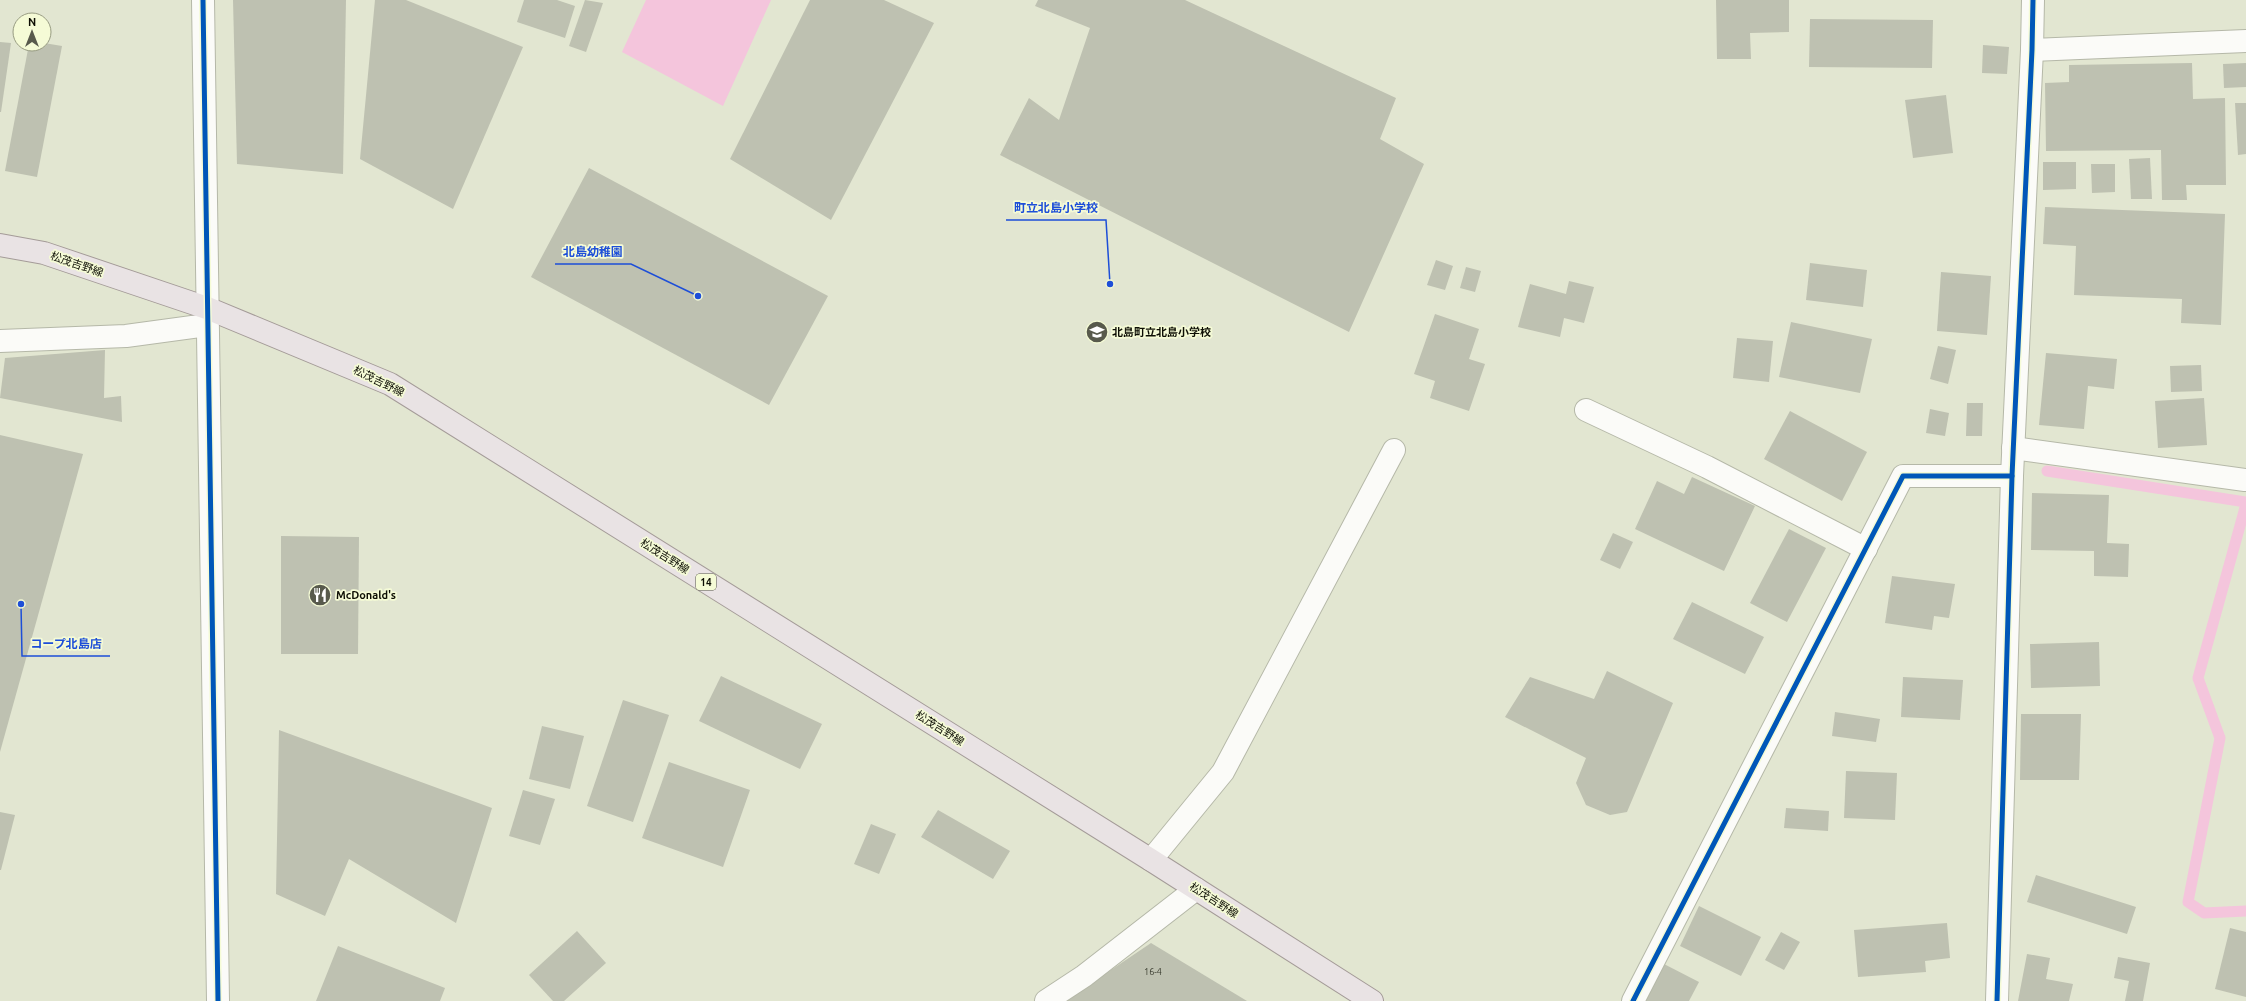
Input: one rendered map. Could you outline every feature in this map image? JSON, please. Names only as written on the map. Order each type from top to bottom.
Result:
[{"type":"main road","name":"松茂吉野線","points":[[0,245],[44,253],[207,316],[390,384],[1152,860],[1372,1001]]},
{"type":"street","points":[[203,0],[218,1001]]},
{"type":"street","points":[[1997,1001],[2013,448],[2032,50],[2033,0]]},
{"type":"street","points":[[2032,50],[2246,41]]},
{"type":"street","points":[[0,341],[126,336],[207,316]]},
{"type":"street","points":[[1586,410],[1707,468],[1866,549]]},
{"type":"street","points":[[2013,448],[2245,480]]},
{"type":"street","points":[[1152,860],[1223,772],[1394,450]]},
{"type":"street","points":[[1633,1001],[1903,476],[2012,476]]},
{"type":"street","points":[[1046,1001],[1084,976],[1196,889]]},
{"type":"shaded area","points":[[646,0],[771,0],[723,106],[622,52]]},
{"type":"building","points":[[233,0],[346,0],[343,174],[237,164]]},
{"type":"building","points":[[375,0],[406,0],[523,47],[453,209],[360,159]]},
{"type":"building","points":[[524,0],[557,0],[575,6],[565,38],[517,22]]},
{"type":"building","points":[[585,0],[603,3],[586,52],[569,46]]},
{"type":"building","points":[[810,0],[884,0],[934,23],[831,220],[730,159]]},
{"type":"building","points":[[1038,0],[1185,0],[1396,98],[1380,139],[1424,164],[1349,332],[1000,155],[1029,98],[1059,120],[1090,28],[1035,6]]},
{"type":"building","points":[[1716,0],[1789,0],[1789,32],[1750,33],[1751,59],[1717,59]]},
{"type":"building","points":[[1810,19],[1933,20],[1932,68],[1809,67]]},
{"type":"building","points":[[0,42],[11,43],[1,112],[0,112]]},
{"type":"building","points":[[52,44],[62,46],[37,177],[5,171],[27,52],[52,52]]},
{"type":"building","points":[[1983,45],[2009,47],[2007,74],[1982,73]]},
{"type":"building","points":[[2192,63],[2193,99],[2225,98],[2226,185],[2186,185],[2187,200],[2162,200],[2161,150],[2046,151],[2045,83],[2069,82],[2069,65]]},
{"type":"building","points":[[2246,63],[2246,87],[2224,88],[2223,64]]},
{"type":"building","points":[[1946,95],[1953,153],[1913,158],[1905,100]]},
{"type":"building","points":[[2235,103],[2246,103],[2246,154],[2238,155]]},
{"type":"building","points":[[2150,158],[2152,199],[2131,199],[2129,159]]},
{"type":"building","points":[[2043,162],[2076,162],[2076,189],[2043,190]]},
{"type":"building","points":[[2091,164],[2115,164],[2115,192],[2092,193]]},
{"type":"building","points":[[589,168],[828,296],[769,405],[531,277]]},
{"type":"building","points":[[2045,207],[2225,214],[2221,325],[2181,323],[2182,299],[2074,295],[2076,246],[2043,244]]},
{"type":"building","points":[[1436,260],[1453,266],[1445,290],[1427,285]]},
{"type":"building","points":[[1810,263],[1867,270],[1863,307],[1806,300]]},
{"type":"building","points":[[1466,267],[1481,271],[1475,292],[1460,288]]},
{"type":"building","points":[[1941,272],[1991,276],[1987,335],[1937,331]]},
{"type":"building","points":[[1569,281],[1594,287],[1584,323],[1564,318],[1560,337],[1518,327],[1530,284],[1566,294]]},
{"type":"building","points":[[1435,314],[1479,329],[1469,359],[1485,364],[1469,411],[1430,398],[1435,381],[1414,374]]},
{"type":"building","points":[[1791,322],[1872,339],[1860,393],[1779,377]]},
{"type":"building","points":[[1737,338],[1773,341],[1769,382],[1733,378]]},
{"type":"building","points":[[1938,346],[1956,350],[1948,384],[1930,379]]},
{"type":"building","points":[[105,350],[104,398],[121,396],[122,422],[0,398],[5,358]]},
{"type":"building","points":[[2046,353],[2117,359],[2114,389],[2088,386],[2084,429],[2039,425]]},
{"type":"building","points":[[2201,365],[2202,391],[2171,392],[2170,366]]},
{"type":"building","points":[[2204,398],[2207,445],[2158,448],[2155,401]]},
{"type":"building","points":[[1967,403],[1983,403],[1982,436],[1966,436]]},
{"type":"building","points":[[1930,409],[1949,413],[1945,436],[1926,433]]},
{"type":"building","points":[[1790,411],[1867,452],[1842,501],[1764,459]]},
{"type":"building","points":[[0,435],[83,454],[0,752]]},
{"type":"building","points":[[1692,477],[1755,506],[1724,571],[1635,529],[1657,481],[1684,494]]},
{"type":"building","points":[[2032,493],[2109,495],[2107,543],[2129,544],[2128,577],[2094,576],[2094,551],[2031,550]]},
{"type":"building","points":[[1789,529],[1826,548],[1787,622],[1750,603]]},
{"type":"building","points":[[1613,533],[1633,542],[1620,569],[1600,560]]},
{"type":"building","name":"McDonald's","points":[[281,536],[359,537],[358,654],[281,654]]},
{"type":"building","points":[[1892,576],[1955,584],[1949,618],[1934,616],[1932,630],[1885,623]]},
{"type":"building","points":[[1692,602],[1764,637],[1745,674],[1673,639]]},
{"type":"building","points":[[2099,642],[2100,686],[2031,688],[2030,644]]},
{"type":"building","points":[[1607,671],[1673,703],[1627,812],[1610,815],[1586,805],[1576,783],[1586,758],[1505,717],[1530,677],[1594,699]]},
{"type":"building","points":[[721,676],[822,724],[800,769],[699,721]]},
{"type":"building","points":[[1903,677],[1963,680],[1960,720],[1901,717]]},
{"type":"building","points":[[623,700],[669,715],[633,822],[587,806]]},
{"type":"building","points":[[1835,712],[1880,719],[1876,742],[1832,736]]},
{"type":"building","points":[[2021,714],[2081,714],[2079,780],[2020,780]]},
{"type":"building","points":[[542,726],[584,736],[570,789],[529,779]]},
{"type":"building","points":[[279,730],[492,808],[456,923],[349,859],[325,916],[276,894]]},
{"type":"building","points":[[669,762],[750,790],[723,867],[642,838]]},
{"type":"building","points":[[1846,771],[1897,773],[1895,820],[1844,818]]},
{"type":"building","points":[[523,790],[555,799],[540,845],[509,836]]},
{"type":"building","points":[[1786,808],[1829,811],[1828,831],[1784,828]]},
{"type":"building","points":[[938,810],[1010,851],[993,879],[921,837]]},
{"type":"building","points":[[0,812],[15,815],[1,870],[0,870]]},
{"type":"building","points":[[871,824],[896,834],[879,874],[854,864]]},
{"type":"building","points":[[2036,875],[2136,907],[2127,934],[2027,902]]},
{"type":"building","points":[[1699,906],[1761,937],[1741,976],[1680,946]]},
{"type":"building","points":[[1947,923],[1950,958],[1925,961],[1926,972],[1858,977],[1854,930]]},
{"type":"building","points":[[2230,928],[2246,932],[2246,997],[2215,989]]},
{"type":"building","points":[[577,931],[606,963],[564,1001],[553,1001],[529,975]]},
{"type":"building","points":[[1781,932],[1800,942],[1784,970],[1765,960]]},
{"type":"building","points":[[1151,943],[1247,1001],[1065,1001]]},
{"type":"building","points":[[338,946],[445,988],[440,1001],[316,1001]]},
{"type":"building","points":[[2027,954],[2050,958],[2046,979],[2073,984],[2069,1001],[2018,1001]]},
{"type":"building","points":[[2118,957],[2150,963],[2143,1001],[2125,1001],[2129,981],[2114,978]]},
{"type":"building","points":[[1664,964],[1699,982],[1689,1001],[1644,1001]]},
{"type":"waterway","points":[[2047,471],[2246,502]]},
{"type":"waterway","points":[[2246,504],[2198,678],[2220,738],[2188,902],[2204,913],[2246,911]]},
{"type":"cycle path","points":[[203,0],[218,1001]]},
{"type":"cycle path","points":[[1997,1001],[2012,476],[2032,50],[2033,0]]},
{"type":"cycle path","points":[[1633,1001],[1903,476],[2012,476]]},
{"type":"place","name":"町立北島小学校","points":[[1110,284]]},
{"type":"place","name":"北島幼稚園","points":[[698,296]]},
{"type":"place","name":"北島町立北島小学校","points":[[1097,332]]},
{"type":"place","name":"McDonald's","points":[[320,595]]},
{"type":"place","name":"コープ北島店","points":[[21,604]]}]
